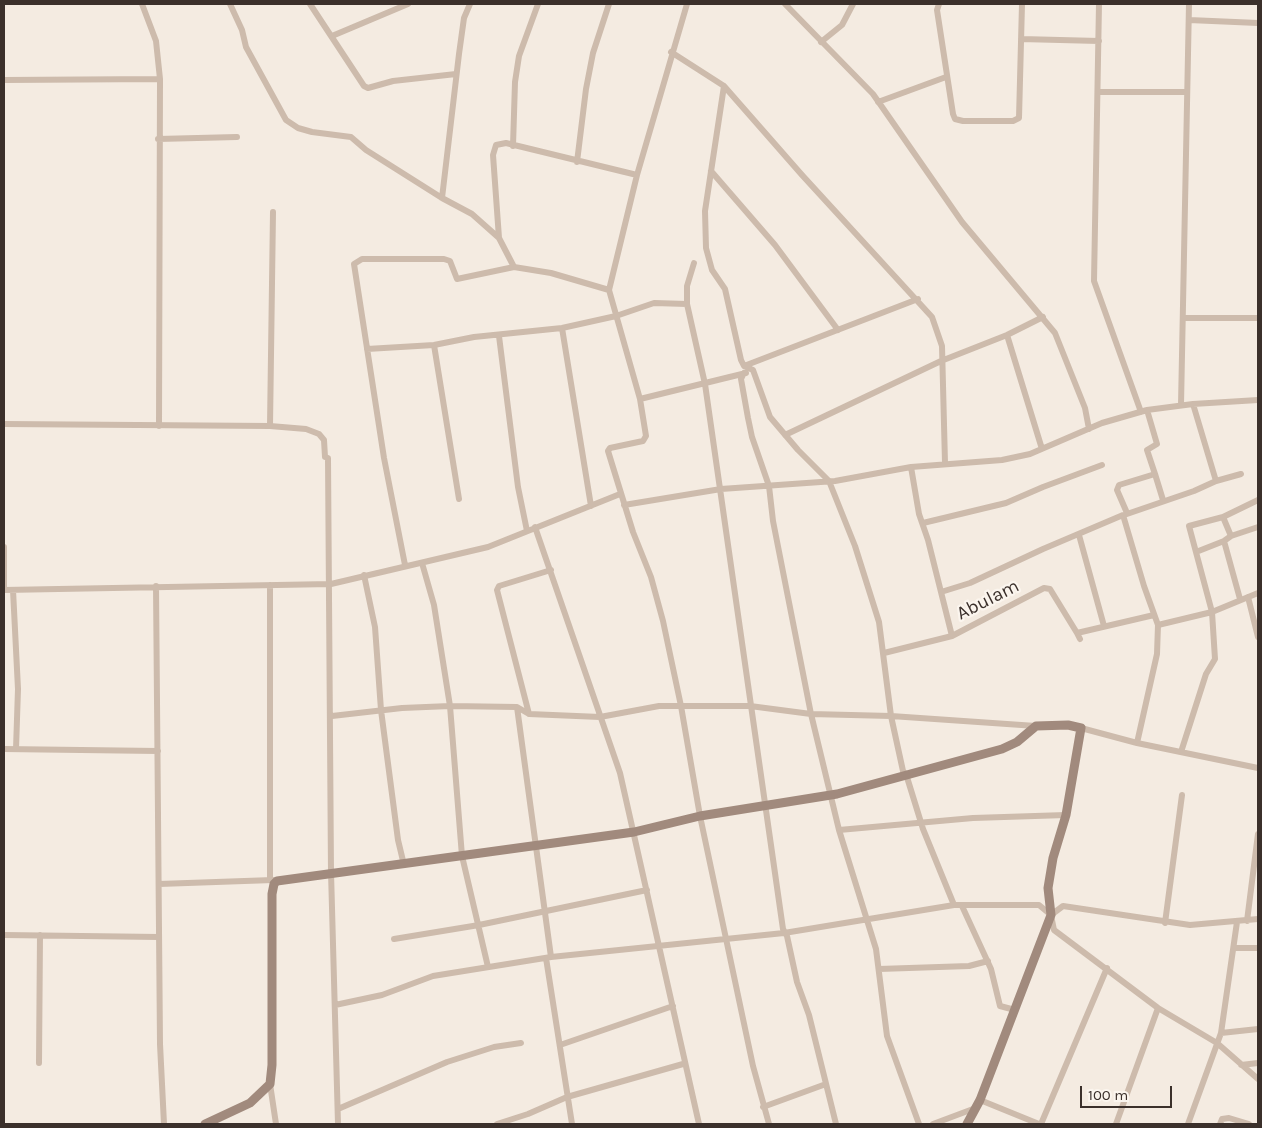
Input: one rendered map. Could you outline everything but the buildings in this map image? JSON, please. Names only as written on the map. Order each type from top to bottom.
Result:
[{"type":"street","points":[[142,4],[156,40],[160,78],[158,138],[159,426]]},
{"type":"street","points":[[230,4],[242,30],[246,47],[286,120],[298,128],[312,132],[351,137],[366,150],[442,198],[472,214],[499,238],[514,267]]},
{"type":"street","points":[[310,4],[364,86],[368,88],[393,81],[456,74]]},
{"type":"street","points":[[332,36],[408,4]]},
{"type":"street","points":[[442,198],[464,18],[470,4]]},
{"type":"street","points":[[513,146],[515,82],[519,56],[538,4]]},
{"type":"street","points":[[577,162],[586,88],[593,53],[608,4]]},
{"type":"street","points":[[686,4],[636,174],[609,290],[640,399],[646,436],[643,441],[610,448],[608,451],[620,494],[651,577],[681,706],[700,816],[726,937],[763,1107],[769,1124]]},
{"type":"street","points":[[785,4],[878,102],[962,222],[1055,333],[1086,408],[1089,429]]},
{"type":"street","points":[[821,42],[842,25],[853,4]]},
{"type":"street","points":[[939,4],[937,10],[946,77],[955,119],[1005,121],[1019,118],[1022,4]]},
{"type":"street","points":[[1100,4],[1094,281],[1157,444],[1147,450],[1163,500]]},
{"type":"street","points":[[1181,405],[1189,4]]},
{"type":"street","points":[[1189,20],[1258,23]]},
{"type":"street","points":[[1021,39],[1099,41]]},
{"type":"street","points":[[671,52],[724,86],[802,175],[918,299],[932,317],[942,346],[945,463]]},
{"type":"street","points":[[878,102],[946,77]]},
{"type":"street","points":[[4,80],[160,78]]},
{"type":"street","points":[[724,86],[705,211],[706,248],[712,270],[725,289],[744,366]]},
{"type":"street","points":[[1098,92],[1186,92]]},
{"type":"street","points":[[158,138],[237,137]]},
{"type":"street","points":[[499,238],[493,155],[496,145],[506,144],[577,162],[636,174]]},
{"type":"street","points":[[711,171],[775,245],[838,330]]},
{"type":"street","points":[[270,426],[273,212]]},
{"type":"street","points":[[405,565],[384,458],[354,264],[362,259],[444,259],[450,261],[457,279],[514,267],[551,273],[609,290]]},
{"type":"street","points":[[694,263],[687,286],[687,304],[705,384],[764,807],[784,932],[797,982],[809,1015],[836,1124]]},
{"type":"street","points":[[744,366],[918,299]]},
{"type":"street","points":[[367,349],[434,344],[474,337],[499,336],[562,328],[616,316],[654,303],[687,304]]},
{"type":"street","points":[[785,435],[941,361],[1007,335],[1043,317]]},
{"type":"street","points":[[1183,318],[1258,318]]},
{"type":"street","points":[[562,328],[591,506]]},
{"type":"street","points":[[1007,335],[1042,449]]},
{"type":"street","points":[[499,336],[518,487],[527,531]]},
{"type":"street","points":[[434,344],[459,499]]},
{"type":"street","points":[[744,366],[753,370],[770,417],[829,481],[870,589],[879,622],[890,716],[903,771],[906,774],[921,824],[954,905]]},
{"type":"street","points":[[640,399],[744,374],[753,370]]},
{"type":"street","points":[[744,374],[741,379],[750,431],[770,486],[772,521],[811,714],[839,830],[876,949],[886,1036],[919,1124]]},
{"type":"street","points":[[624,505],[721,489],[829,481],[911,467],[1002,460],[1042,449],[1089,429],[1144,411],[1181,405],[1258,400]]},
{"type":"street","points":[[1193,404],[1216,480]]},
{"type":"street","points":[[4,424],[270,426],[306,429],[319,434],[324,440],[325,457],[328,458],[331,584],[331,872],[338,1124]]},
{"type":"street","points":[[923,524],[1006,503],[1102,465]]},
{"type":"street","points":[[911,467],[923,524],[952,636]]},
{"type":"street","points":[[1137,743],[1157,654],[1158,625],[1118,485],[1154,474]]},
{"type":"street","points":[[940,592],[970,583],[1125,514],[1194,491],[1216,480],[1241,474]]},
{"type":"street","points":[[4,547],[4,590],[331,584],[405,565],[422,563],[488,547],[620,494]]},
{"type":"street","points":[[1181,752],[1206,674],[1215,659],[1212,612],[1189,526],[1223,517],[1258,500]]},
{"type":"street","points":[[1223,517],[1231,536]]},
{"type":"street","points":[[535,527],[620,773],[699,1124]]},
{"type":"street","points":[[1196,552],[1224,541],[1231,536],[1258,527]]},
{"type":"street","points":[[1079,535],[1104,626],[1154,615]]},
{"type":"street","points":[[1224,541],[1240,599]]},
{"type":"street","points":[[422,563],[434,606],[450,706],[462,856],[488,967]]},
{"type":"street","points":[[529,714],[497,590],[499,586],[551,570]]},
{"type":"street","points":[[364,576],[375,627],[381,710],[398,840],[404,864]]},
{"type":"street","points":[[270,585],[273,880],[272,1065],[270,1084],[276,1124]]},
{"type":"street","points":[[156,586],[160,1044],[164,1124]]},
{"type":"street","name":"Abulam","points":[[884,653],[952,636],[1044,588],[1050,589],[1079,636],[1104,626]]},
{"type":"street","points":[[13,590],[18,689],[16,749]]},
{"type":"street","points":[[1158,625],[1212,612],[1258,593]]},
{"type":"street","points":[[1248,597],[1258,637]]},
{"type":"street","points":[[332,716],[381,710],[450,706],[517,707],[529,714],[600,716],[658,706],[750,706],[811,714],[890,716],[1036,726],[1068,725],[1137,743],[1258,768]]},
{"type":"street","points":[[517,707],[560,1045],[572,1124]]},
{"type":"street","points":[[159,884],[273,880],[634,832],[700,816],[831,795],[1002,749],[1017,742],[1036,726]]},
{"type":"street","points":[[1082,728],[1066,815],[1053,858],[1048,888],[1054,930],[1158,1008],[1217,1043],[1258,1079]]},
{"type":"street","points":[[4,749],[158,751]]},
{"type":"street","points":[[1165,922],[1182,795]]},
{"type":"street","points":[[839,830],[973,818],[1066,815]]},
{"type":"street","points":[[1247,921],[1258,834]]},
{"type":"street","points":[[394,939],[479,925],[647,890]]},
{"type":"street","points":[[335,1005],[382,995],[433,976],[488,967],[726,937],[784,932],[954,905],[1039,905],[1051,915]]},
{"type":"street","points":[[962,906],[988,961],[1000,1006],[1015,1010]]},
{"type":"street","points":[[967,1124],[973,1109],[980,1100],[1051,915],[1062,906],[1190,926],[1258,919]]},
{"type":"street","points":[[1188,1124],[1221,1032],[1237,922]]},
{"type":"street","points":[[4,935],[159,937]]},
{"type":"street","points":[[40,935],[40,1063]]},
{"type":"street","points":[[1234,948],[1258,948]]},
{"type":"street","points":[[879,969],[969,966],[988,961]]},
{"type":"street","points":[[980,1100],[1040,1124],[1107,968]]},
{"type":"street","points":[[560,1045],[673,1006]]},
{"type":"street","points":[[1116,1124],[1158,1008]]},
{"type":"street","points":[[1221,1032],[1258,1029]]},
{"type":"street","points":[[338,1109],[447,1062],[494,1047],[521,1043]]},
{"type":"street","points":[[1241,1065],[1258,1063]]},
{"type":"street","points":[[497,1124],[528,1114],[567,1096],[684,1064]]},
{"type":"street","points":[[205,1124],[250,1103],[270,1084]]},
{"type":"street","points":[[763,1107],[826,1084]]},
{"type":"street","points":[[933,1124],[973,1109]]},
{"type":"street","points":[[1220,1124],[1222,1119],[1229,1118],[1249,1124]]}]
